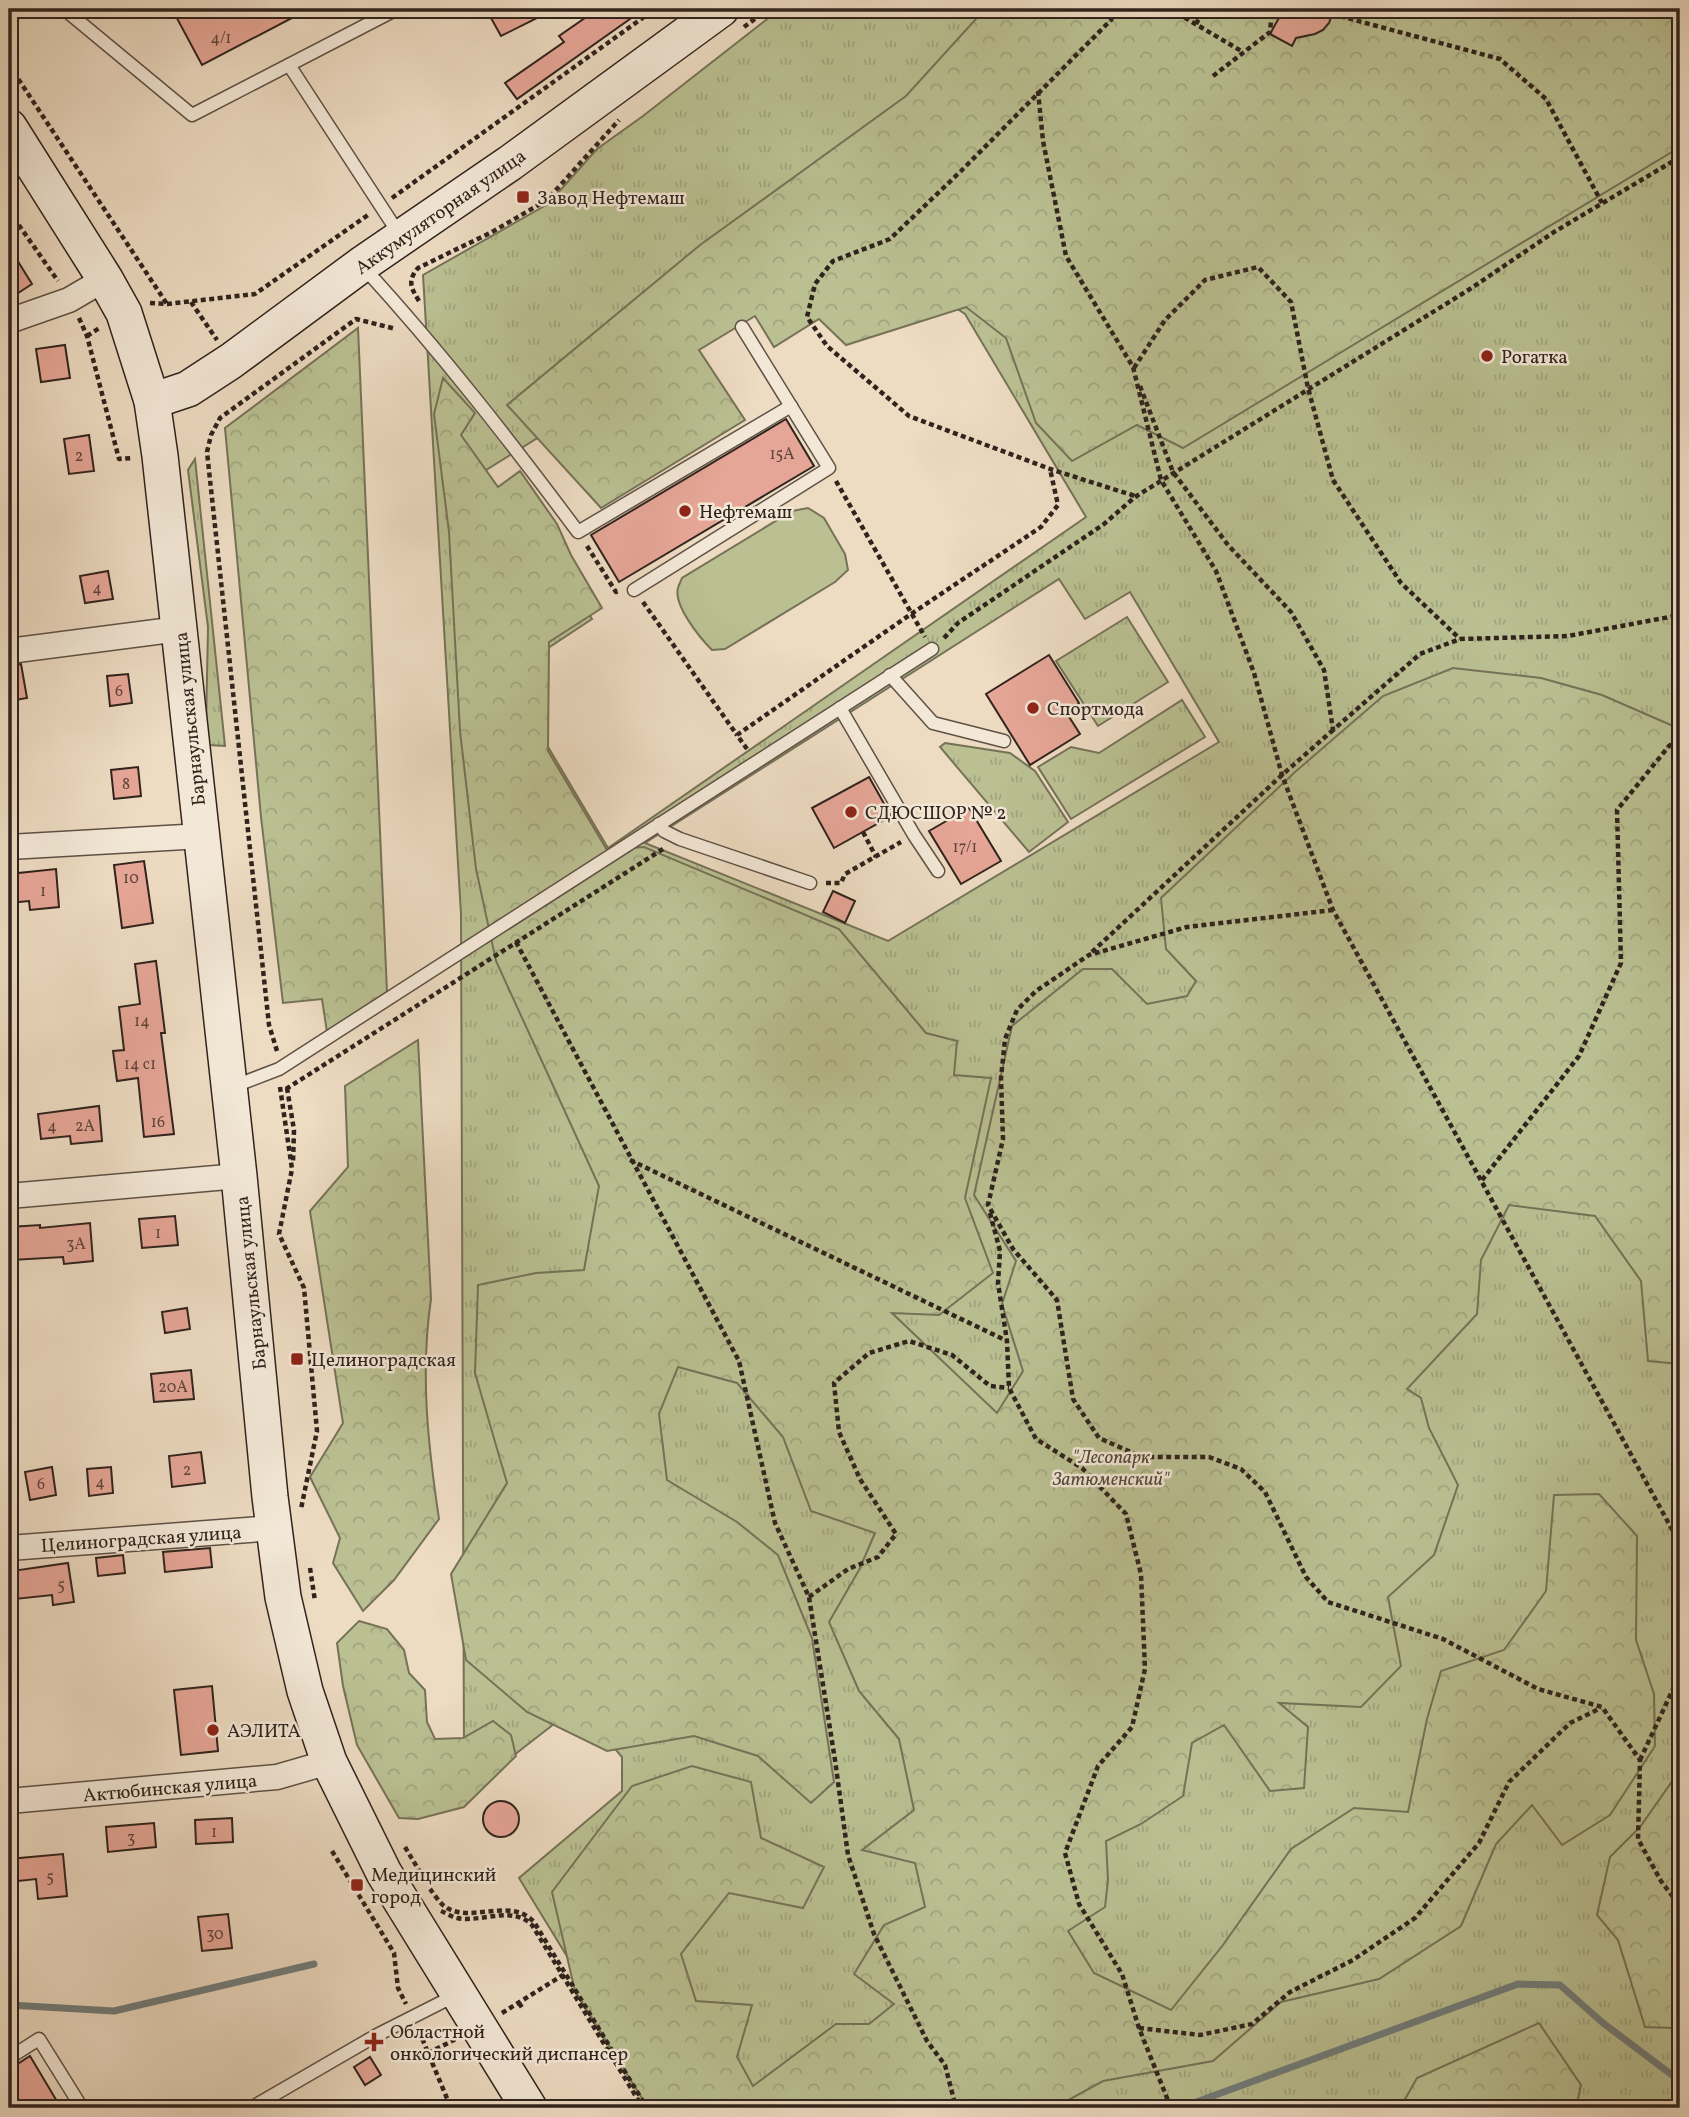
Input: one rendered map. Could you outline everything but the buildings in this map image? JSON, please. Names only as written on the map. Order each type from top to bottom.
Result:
[{"type":"street","name":"Аккумуляторная улица","points":[[152,401],[188,388],[210,375],[401,237],[729,21]]},
{"type":"street","name":"Барнаульская улица","points":[[9,127],[124,313],[152,401],[228,1088],[292,1518],[283,1597],[305,1691],[329,1762],[384,1873],[529,2108]]},
{"type":"street","points":[[9,321],[69,300],[105,279]]},
{"type":"street","points":[[9,651],[178,629]]},
{"type":"street","points":[[9,847],[202,836]]},
{"type":"street","points":[[9,1196],[240,1176]]},
{"type":"street","name":"Целиноградская улица","points":[[9,1548],[292,1518]]},
{"type":"street","name":"Актюбинская улица","points":[[9,1801],[277,1777],[329,1762]]},
{"type":"lane","points":[[64,9],[192,115],[397,9]]},
{"type":"lane","points":[[289,65],[401,237]]},
{"type":"lane","points":[[362,265],[437,351],[578,532],[791,406]]},
{"type":"lane","points":[[634,590],[829,468],[742,327]]},
{"type":"lane","points":[[228,1088],[279,1069],[932,649]]},
{"type":"lane","points":[[890,675],[933,723],[1004,741]]},
{"type":"lane","points":[[840,708],[938,871]]},
{"type":"lane","points":[[659,824],[664,831],[680,839],[810,883]]},
{"type":"lane","points":[[251,2108],[377,2035],[458,1993]]},
{"type":"lane","points":[[9,2058],[39,2039],[82,2108]]},
{"type":"path","points":[[143,302],[167,304],[255,294],[655,9]]},
{"type":"path","points":[[729,21],[768,9]]},
{"type":"path","points":[[1116,9],[1111,20],[890,239],[832,261],[815,284],[807,317],[827,346],[909,416],[1050,469],[1135,496]]},
{"type":"path","points":[[1170,9],[1243,52]]},
{"type":"path","points":[[1196,24],[1204,9]]},
{"type":"path","points":[[1213,76],[1270,32],[1272,9]]},
{"type":"path","points":[[1332,14],[1500,59],[1546,99],[1602,203]]},
{"type":"path","points":[[9,65],[167,304]]},
{"type":"path","points":[[1038,91],[1043,141],[1066,256],[1133,367],[1173,472],[1228,545],[1291,612],[1324,670],[1333,730]]},
{"type":"path","points":[[423,307],[410,286],[411,276],[418,268],[492,232],[547,200],[626,113]]},
{"type":"path","points":[[829,468],[932,649],[958,623],[1104,524],[1135,496],[1470,289],[1554,232],[1680,157]]},
{"type":"path","points":[[9,211],[58,282]]},
{"type":"path","points":[[1460,639],[1401,583],[1333,480],[1308,388],[1292,302],[1258,267],[1205,279],[1165,320],[1133,367],[1161,480],[1216,571],[1254,673],[1282,775],[1333,910],[1680,1544]]},
{"type":"path","points":[[191,302],[220,344]]},
{"type":"path","points":[[78,314],[119,459]]},
{"type":"path","points":[[277,1051],[270,1025],[207,452],[211,435],[220,418],[356,319],[397,329]]},
{"type":"path","points":[[86,336],[106,324]]},
{"type":"path","points":[[737,735],[1041,527],[1058,505],[1050,469]]},
{"type":"path","points":[[578,532],[615,592],[634,590],[756,762]]},
{"type":"path","points":[[1170,2106],[1139,2028],[1122,1974],[1079,1904],[1065,1853],[1098,1766],[1132,1727],[1145,1669],[1142,1574],[1126,1514],[1082,1468],[1036,1439],[1009,1388],[1007,1341],[998,1283],[1000,1251],[988,1205],[1003,1139],[1001,1078],[1005,1039],[1017,1010],[1036,991],[1089,955],[1282,775],[1420,654],[1460,639],[1568,636],[1680,615]]},
{"type":"path","points":[[1482,1181],[1579,1056],[1621,963],[1617,810],[1670,746],[1680,739]]},
{"type":"path","points":[[863,832],[876,857]]},
{"type":"path","points":[[810,883],[841,883],[845,874],[914,835]]},
{"type":"path","points":[[280,1093],[680,839]]},
{"type":"path","points":[[1089,955],[1186,927],[1333,910]]},
{"type":"path","points":[[516,942],[739,1361],[775,1523],[809,1598],[848,1855],[874,1934],[927,2041],[945,2065],[956,2108]]},
{"type":"path","points":[[280,1084],[292,1169],[279,1234],[304,1288],[317,1431],[292,1518]]},
{"type":"path","points":[[287,1088],[294,1130],[293,1169],[281,1233],[307,1288],[318,1432],[292,1518]]},
{"type":"path","points":[[630,1160],[1007,1341]]},
{"type":"path","points":[[988,1205],[1013,1249],[1057,1300],[1073,1399],[1099,1438],[1142,1457],[1209,1457],[1241,1469],[1265,1492],[1306,1577],[1328,1602],[1443,1639],[1538,1689],[1602,1707],[1640,1760]]},
{"type":"path","points":[[809,1598],[848,1569],[878,1557],[896,1534],[860,1479],[839,1432],[834,1383],[869,1353],[909,1341],[952,1355],[990,1386],[1009,1388]]},
{"type":"path","points":[[309,1568],[316,1609]]},
{"type":"path","points":[[1680,1674],[1640,1760],[1638,1839],[1661,1881],[1680,1906]]},
{"type":"path","points":[[1139,2028],[1200,2035],[1252,2024],[1290,1992],[1353,1960],[1415,1918],[1479,1843],[1510,1782],[1570,1723],[1602,1707]]},
{"type":"path","points":[[403,1847],[427,1896],[442,1911],[457,1918],[515,1916],[525,1919],[532,1926],[645,2108]]},
{"type":"path","points":[[332,1851],[394,1953],[398,1988],[408,2008]]},
{"type":"path","points":[[500,2014],[562,1975]]},
{"type":"path","points":[[519,2003],[523,2009]]},
{"type":"path","points":[[419,2031],[451,2108]]},
{"type":"path","points":[[428,2053],[463,2035]]},
{"type":"green space","name":"\"Лесопарк Затюменский\"","points":[[780,9],[1680,9],[1680,2108],[660,2108],[519,1878],[622,1791],[622,1757],[595,1725],[563,1717],[478,1783],[464,1755],[461,914],[423,275],[548,204],[597,149]],"holes":[[[820,262],[887,263],[965,314],[1086,517],[608,848],[506,676],[592,619],[543,542],[483,472]],[[1059,579],[1085,619],[1130,592],[1219,742],[888,941],[645,843]]]},
{"type":"green space","points":[[985,9],[1680,9],[1680,147],[1183,448],[1137,425],[1072,461],[1036,423],[1006,338],[966,307],[846,345],[819,319],[774,347],[755,316],[699,350],[745,420],[601,508],[507,405],[700,245],[906,96]]},
{"type":"green space","points":[[358,328],[387,992],[327,1032],[322,999],[283,1003],[261,817],[225,428]]},
{"type":"green space","points":[[443,378],[475,413],[461,435],[498,487],[520,471],[557,524],[571,555],[602,608],[549,642],[548,751],[607,850],[644,847],[839,929],[926,1033],[957,1041],[954,1075],[991,1078],[965,1198],[993,1273],[939,1315],[892,1313],[997,1413],[1023,1371],[1002,1304],[1016,1261],[974,1195],[1012,1026],[1083,969],[1112,969],[1147,1004],[1187,996],[1196,981],[1166,949],[1161,898],[1295,772],[1383,696],[1453,668],[1541,678],[1602,695],[1680,729],[1680,1364],[1648,1361],[1641,1281],[1595,1216],[1509,1205],[1481,1260],[1477,1314],[1407,1389],[1421,1398],[1429,1428],[1458,1485],[1434,1555],[1388,1597],[1401,1666],[1361,1707],[1279,1703],[1308,1727],[1304,1788],[1270,1791],[1224,1725],[1192,1743],[1183,1796],[1141,1824],[1106,1841],[1108,1880],[1105,1907],[1068,1931],[1094,1973],[1171,2010],[1223,1945],[1291,1849],[1354,1808],[1408,1812],[1427,1719],[1441,1671],[1504,1650],[1546,1591],[1554,1495],[1599,1494],[1637,1536],[1636,1640],[1654,1694],[1655,1746],[1610,1815],[1562,1845],[1532,1805],[1496,1844],[1461,1926],[1379,1979],[1281,2002],[1213,2061],[1103,2081],[1054,2108],[648,2108],[575,1991],[552,1892],[632,1786],[692,1766],[751,1782],[761,1838],[824,1867],[803,1908],[729,1893],[681,1954],[696,2001],[752,2005],[737,2057],[753,2086],[836,2024],[869,2024],[894,2004],[854,1974],[884,1925],[925,1907],[915,1863],[862,1850],[914,1810],[899,1739],[859,1691],[829,1622],[859,1570],[875,1533],[811,1511],[783,1437],[737,1383],[678,1367],[659,1414],[667,1480],[737,1522],[778,1555],[812,1638],[834,1782],[811,1803],[758,1756],[694,1736],[607,1751],[527,1712],[466,1660],[451,1574],[507,1483],[475,1373],[478,1285],[536,1273],[584,1270],[599,1186],[496,961],[476,869],[460,731],[449,532],[434,414]]},
{"type":"green space","points":[[195,459],[225,746],[208,745],[206,728],[208,627],[188,470]]},
{"type":"green space","points":[[808,508],[824,518],[845,554],[848,570],[835,582],[725,649],[712,650],[683,612],[678,595],[682,578],[792,511]]},
{"type":"green space","points":[[1127,617],[1168,682],[1098,726],[1056,661]]},
{"type":"green space","points":[[1182,700],[1205,737],[1071,819],[1038,767],[1071,747],[1099,753]]},
{"type":"green space","points":[[945,743],[1010,753],[1035,771],[1068,822],[1029,852],[940,747]]},
{"type":"green space","points":[[418,1040],[431,1299],[426,1354],[427,1409],[439,1519],[394,1580],[363,1611],[333,1563],[340,1538],[310,1477],[343,1423],[310,1211],[348,1167],[345,1086]]},
{"type":"green space","points":[[359,1621],[387,1629],[404,1650],[409,1673],[425,1690],[427,1722],[435,1739],[463,1738],[493,1721],[511,1735],[516,1756],[464,1807],[418,1819],[399,1818],[357,1745],[343,1686],[337,1643]]},
{"type":"green space","points":[[1680,1770],[1680,2040],[1673,2028],[1645,2027],[1618,1940],[1597,1915],[1610,1857],[1640,1827]]},
{"type":"green space","points":[[1539,2023],[1581,2085],[1576,2108],[1400,2108],[1417,2078]]},
{"type":"waterway","points":[[9,454],[14,453]]},
{"type":"waterway","points":[[9,2005],[114,2011],[314,1964]]},
{"type":"waterway","points":[[1180,2108],[1518,1984],[1560,1985],[1603,2023],[1680,2081]]},
{"type":"place","name":"Завод Нефтемаш","points":[[523,197]]},
{"type":"place","name":"Рогатка","points":[[1487,356]]},
{"type":"place","name":"Нефтемаш","points":[[685,511]]},
{"type":"place","name":"Спортмода","points":[[1033,708]]},
{"type":"place","name":"СДЮСШОР № 2","points":[[851,812]]},
{"type":"place","name":"Целиноградская","points":[[297,1359]]},
{"type":"place","name":"АЭЛИТА","points":[[213,1730]]},
{"type":"place","name":"Медицинский город","points":[[357,1885]]},
{"type":"place","name":"Областной онкологический диспансер","points":[[374,2042]]}]
